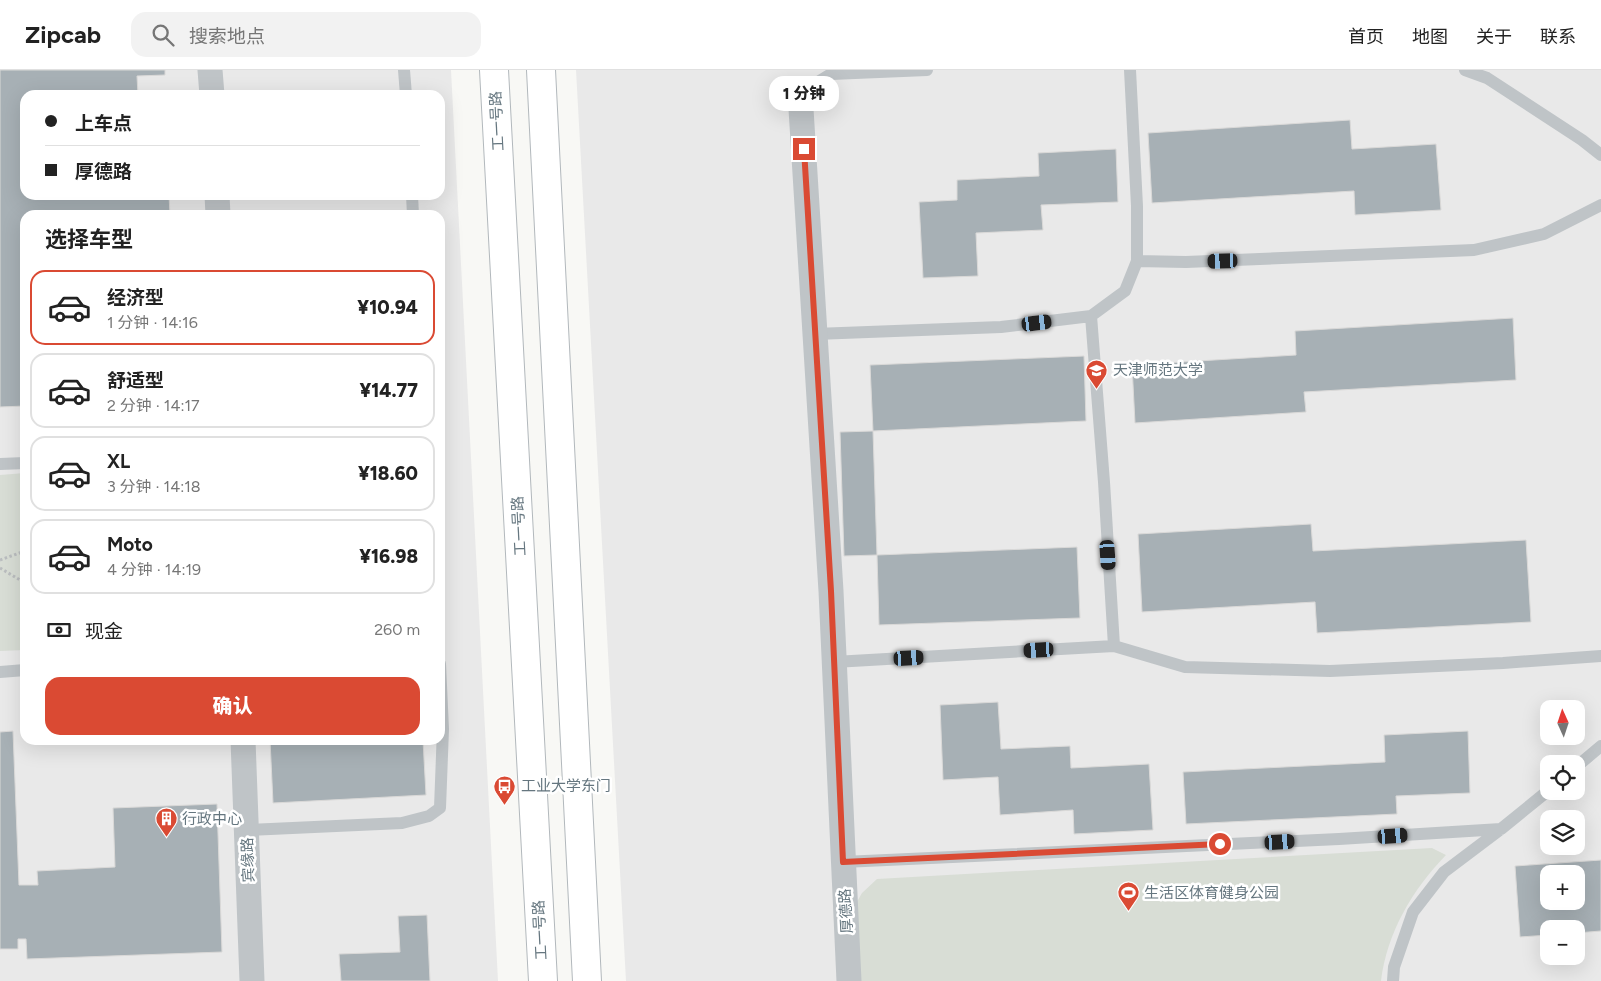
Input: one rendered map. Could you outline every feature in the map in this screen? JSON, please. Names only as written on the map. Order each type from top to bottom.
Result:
[{"type":"main road","name":"工一号路","points":[[494,70],[543,981]]},
{"type":"main road","points":[[541,70],[587,981]]},
{"type":"street","points":[[210,70],[212,90]]},
{"type":"street","name":"厚德路","points":[[800,93],[834,662],[849,981]]},
{"type":"street","name":"宾缘路","points":[[242,745],[252,981]]},
{"type":"lane","points":[[404,70],[406,90]]},
{"type":"lane","points":[[800,93],[831,74],[927,70]]},
{"type":"lane","points":[[815,334],[1001,328],[1091,316],[1125,291],[1137,261],[1138,206],[1130,70]]},
{"type":"lane","points":[[1465,70],[1487,78],[1601,154]]},
{"type":"lane","points":[[1137,261],[1195,262],[1474,250],[1544,234],[1601,205]]},
{"type":"lane","points":[[1091,316],[1114,646]]},
{"type":"lane","points":[[0,464],[20,463]]},
{"type":"lane","points":[[834,662],[1114,646],[1185,667],[1330,671],[1502,663],[1601,656]]},
{"type":"lane","points":[[0,672],[20,670]]},
{"type":"lane","points":[[246,830],[402,823],[428,816],[440,808],[442,745]]},
{"type":"lane","points":[[1585,759],[1601,746]]},
{"type":"lane","points":[[1393,981],[1394,967],[1412,912],[1444,872],[1540,797]]},
{"type":"lane","points":[[843,862],[1339,839],[1501,829]]},
{"type":"path","points":[[0,560],[20,553]]},
{"type":"path","points":[[0,568],[20,581]]},
{"type":"shaded area","points":[[0,70],[451,70],[498,981],[0,981]]},
{"type":"shaded area","name":"天津师范大学","points":[[576,70],[1601,70],[1601,981],[626,981]]},
{"type":"shaded area","points":[[20,473],[20,650],[0,651],[0,475]]},
{"type":"shaded area","name":"生活区体育健身公园","points":[[1432,848],[1446,855],[1422,883],[1403,913],[1389,946],[1381,981],[857,981],[854,907],[862,893],[877,879]]},
{"type":"building","points":[[0,70],[165,70],[165,75],[137,76],[138,90],[20,90],[20,200],[169,200],[170,210],[20,210],[20,406],[0,407]]},
{"type":"building","points":[[1350,120],[1352,149],[1436,144],[1441,210],[1355,215],[1354,191],[1152,203],[1148,133]]},
{"type":"building","points":[[1116,149],[1118,202],[1041,205],[1043,230],[976,233],[978,276],[923,278],[919,202],[957,200],[957,180],[1039,176],[1038,153]]},
{"type":"building","points":[[1513,318],[1516,380],[1304,392],[1306,412],[1135,423],[1132,365],[1296,355],[1295,331]]},
{"type":"building","points":[[1084,356],[1086,421],[873,431],[870,365]]},
{"type":"building","points":[[873,431],[877,555],[844,556],[840,432]]},
{"type":"building","points":[[1311,524],[1313,551],[1526,540],[1531,622],[1317,633],[1315,602],[1142,612],[1138,534]]},
{"type":"building","points":[[1077,547],[1080,618],[879,625],[877,555]]},
{"type":"building","points":[[998,702],[1001,749],[1070,746],[1071,768],[1149,764],[1153,830],[1074,834],[1073,810],[1000,815],[998,777],[943,780],[940,705]]},
{"type":"building","name":"行政中心","points":[[13,731],[19,885],[38,885],[37,871],[115,867],[113,808],[217,804],[222,952],[27,959],[26,939],[18,939],[18,949],[0,949],[0,732]]},
{"type":"building","points":[[1468,731],[1470,793],[1396,796],[1397,814],[1186,824],[1183,772],[1385,762],[1384,735]]},
{"type":"building","points":[[270,745],[423,745],[426,795],[273,803]]},
{"type":"building","points":[[1601,860],[1601,931],[1585,932],[1585,920],[1540,920],[1540,936],[1520,937],[1515,866]]},
{"type":"building","points":[[427,915],[430,981],[341,981],[339,954],[400,952],[398,916]]},
{"type":"place","name":"天津师范大学","points":[[1097,389]]},
{"type":"place","name":"工业大学东门","points":[[505,805]]},
{"type":"place","name":"行政中心","points":[[166,838]]},
{"type":"place","name":"生活区体育健身公园","points":[[1128,912]]},
{"type":"route","points":[[804,149],[831,591],[843,862],[1220,844]]}]
